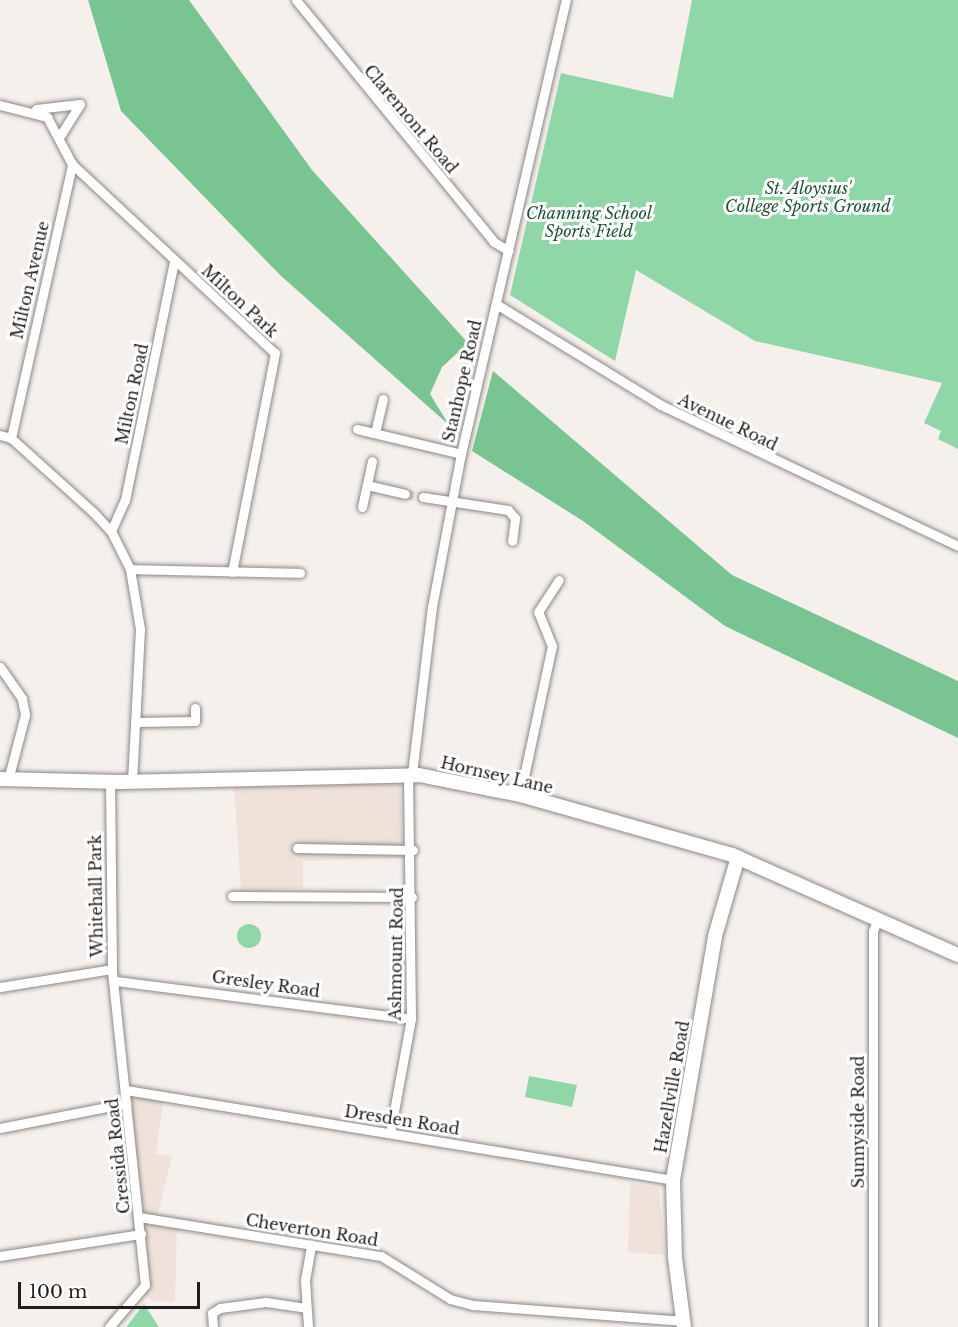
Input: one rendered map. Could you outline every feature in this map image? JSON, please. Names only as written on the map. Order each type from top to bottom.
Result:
[{"type":"main road","name":"Hornsey Lane","points":[[4,779],[132,782],[410,774],[520,795],[738,857],[958,955]]},
{"type":"main road","name":"Hazellville Road","points":[[684,1324],[675,1258],[673,1180],[715,936],[738,857]]},
{"type":"street","name":"Claremont Road","points":[[296,0],[486,233],[509,250]]},
{"type":"street","name":"Stanhope Road","points":[[410,774],[429,628],[461,454],[566,0]]},
{"type":"street","points":[[0,105],[36,110],[80,104],[60,136]]},
{"type":"street","name":"Milton Park","points":[[36,110],[60,136],[72,164],[276,358],[232,572]]},
{"type":"street","name":"Milton Avenue","points":[[11,438],[72,164]]},
{"type":"street","name":"Milton Road","points":[[111,531],[125,500],[174,261]]},
{"type":"street","name":"Avenue Road","points":[[496,304],[661,405],[958,546]]},
{"type":"street","points":[[375,433],[383,399]]},
{"type":"street","points":[[357,429],[461,454]]},
{"type":"street","points":[[0,435],[11,438],[111,531],[130,569],[140,629],[132,782]]},
{"type":"street","points":[[362,507],[372,461]]},
{"type":"street","points":[[367,485],[405,494]]},
{"type":"street","points":[[423,497],[452,503],[494,504],[508,510],[515,518],[512,541]]},
{"type":"street","points":[[130,569],[300,573]]},
{"type":"street","points":[[520,795],[552,646],[538,612],[559,580]]},
{"type":"street","points":[[0,667],[22,699],[25,716],[4,779]]},
{"type":"street","points":[[136,723],[195,721],[195,708]]},
{"type":"street","name":"Ashmount Road","points":[[390,1133],[411,1019],[413,849],[410,774]]},
{"type":"street","name":"Whitehall Park","points":[[0,987],[112,969],[110,782]]},
{"type":"street","points":[[297,848],[413,849]]},
{"type":"street","points":[[232,896],[412,897]]},
{"type":"street","name":"Sunnyside Road","points":[[873,1327],[873,931],[878,918]]},
{"type":"street","name":"Cressida Road","points":[[109,1327],[145,1285],[116,981],[112,969]]},
{"type":"street","name":"Gresley Road","points":[[116,981],[411,1019]]},
{"type":"street","name":"Dresden Road","points":[[126,1090],[673,1180]]},
{"type":"street","points":[[0,1128],[127,1103]]},
{"type":"street","name":"Cheverton Road","points":[[139,1217],[381,1256],[450,1299],[472,1305],[684,1324]]},
{"type":"street","points":[[0,1256],[141,1234]]},
{"type":"street","points":[[308,1327],[306,1308],[311,1245]]},
{"type":"street","points":[[213,1327],[212,1313],[220,1308],[266,1302],[306,1308]]},
{"type":"shaded area","points":[[400,782],[403,858],[303,861],[303,888],[241,892],[234,787]]},
{"type":"shaded area","points":[[126,1090],[164,1096],[156,1153],[172,1157],[157,1218],[177,1223],[175,1302],[152,1301],[142,1292]]},
{"type":"shaded area","points":[[630,1183],[659,1188],[665,1255],[628,1252]]},
{"type":"green space","points":[[88,0],[189,0],[312,170],[468,343],[442,367],[430,394],[449,425],[280,275],[121,111]]},
{"type":"green space","name":"St. Aloysius' College Sports Ground","points":[[692,0],[958,0],[958,449],[938,439],[941,431],[924,423],[942,383],[755,341],[636,270],[615,361],[510,295],[561,73],[673,98]]},
{"type":"green space","points":[[493,371],[732,575],[958,681],[958,738],[725,626],[583,521],[472,451]]},
{"type":"green space","points":[[249,924],[254,925],[260,931],[260,941],[254,947],[249,948],[244,947],[238,941],[237,936],[238,931],[244,925]]},
{"type":"green space","points":[[529,1076],[577,1085],[572,1107],[525,1097]]},
{"type":"green space","points":[[144,1304],[159,1327],[127,1327],[127,1326]]},
{"type":"tunnel","points":[[405,494],[423,497]]},
{"type":"park label","name":"Channing School Sports Field","points":[[589,222]]}]
